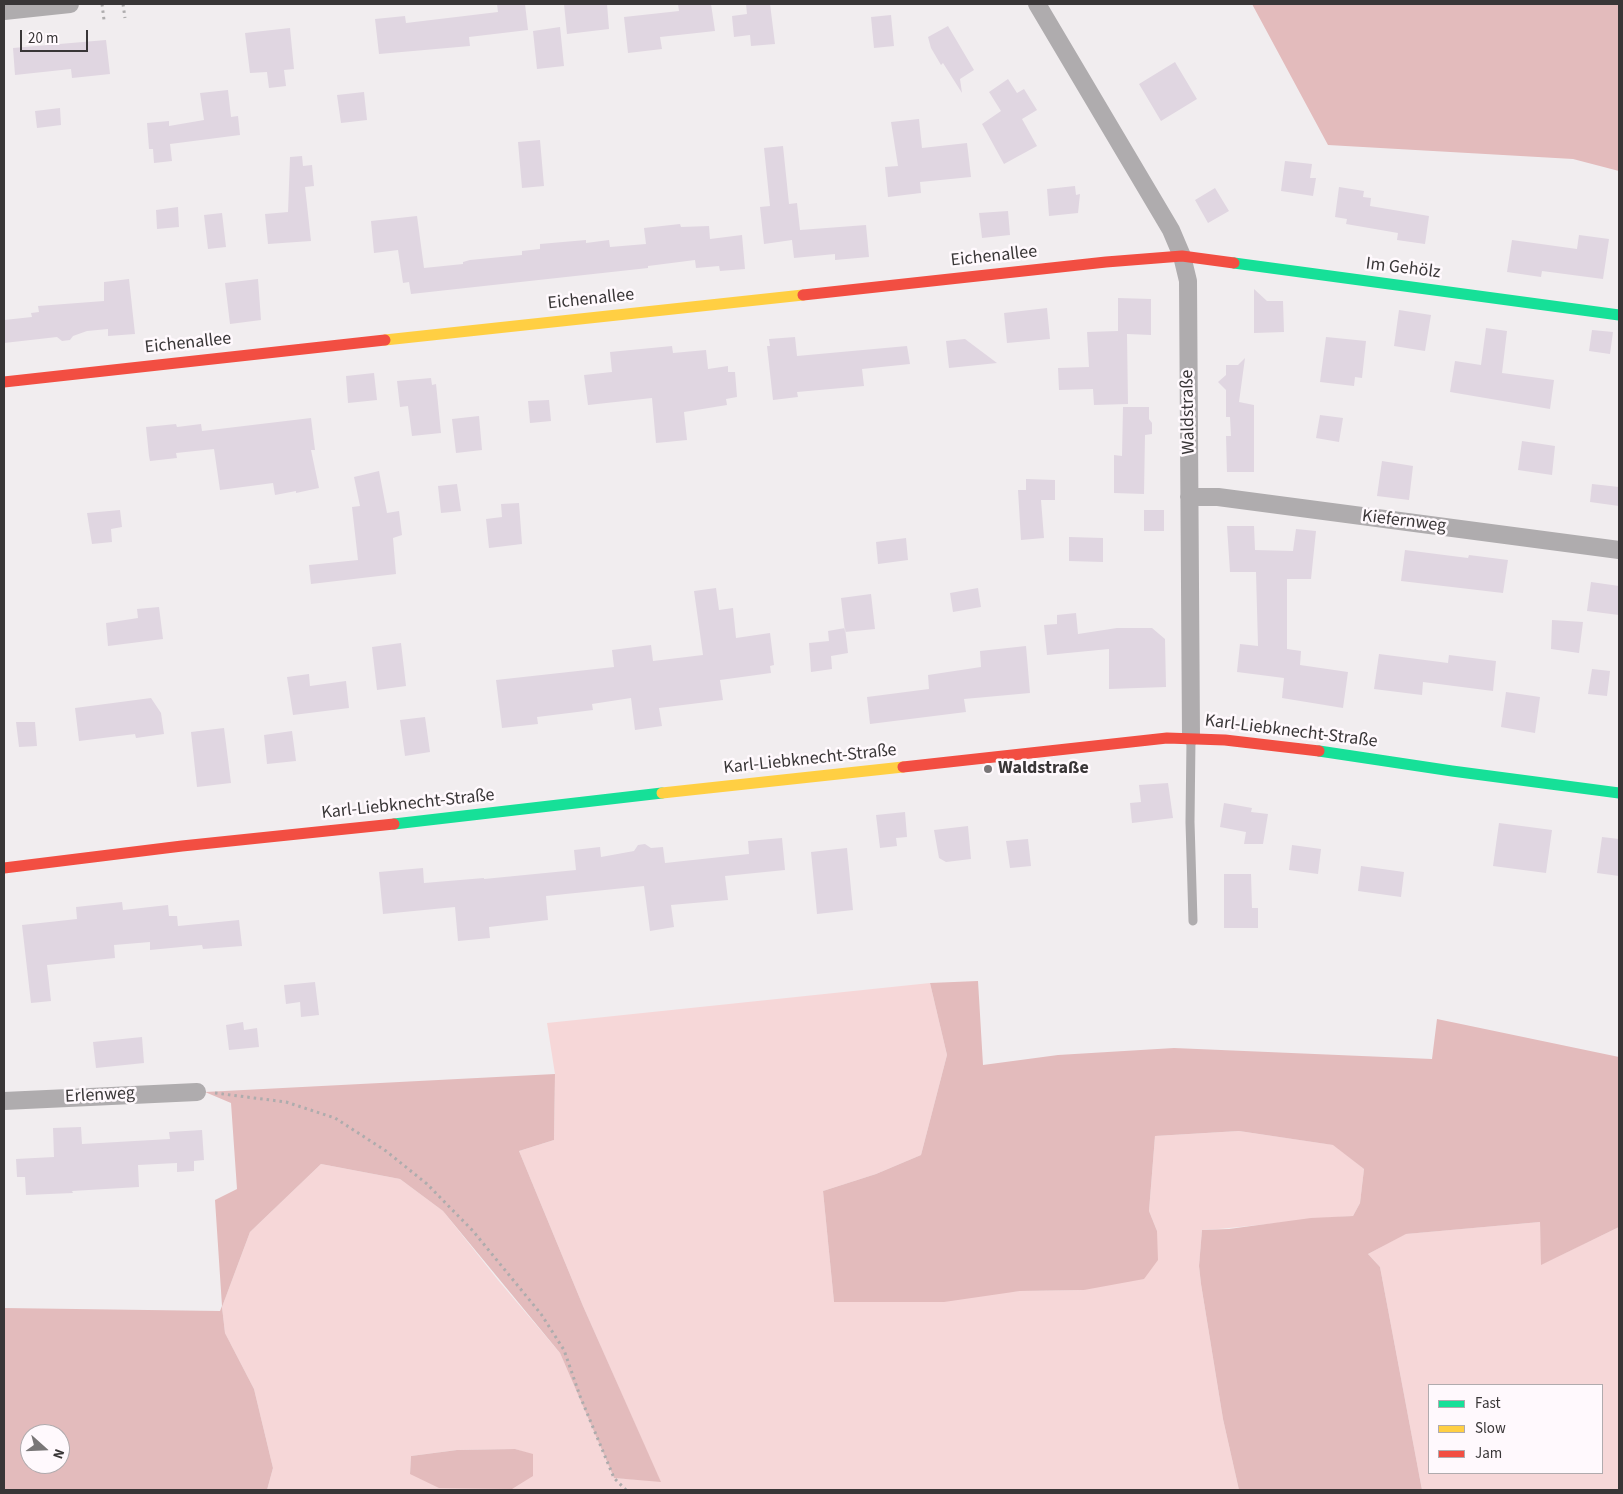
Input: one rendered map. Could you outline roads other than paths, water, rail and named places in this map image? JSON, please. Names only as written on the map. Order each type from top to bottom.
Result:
[{"type":"street","points":[[4,11],[70,4]]},
{"type":"street","name":"Waldstraße","points":[[1037,4],[1163,217],[1182,256],[1188,280],[1190,737]]},
{"type":"street","name":"Im Gehölz","points":[[1182,256],[1619,315]]},
{"type":"street","name":"Eichenallee","points":[[4,382],[1054,268],[1182,256]]},
{"type":"street","name":"Kiefernweg","points":[[1189,497],[1218,497],[1619,550]]},
{"type":"street","name":"Karl-Liebknecht-Straße","points":[[4,868],[173,847],[478,816],[682,791],[1167,738],[1190,737],[1258,742],[1408,765],[1619,793]]},
{"type":"street","name":"Erlenweg","points":[[4,1100],[197,1092]]},
{"type":"lane","name":"Waldstraße","points":[[1190,737],[1193,921]]},
{"type":"place","name":"Waldstraße","points":[[988,769]]}]
